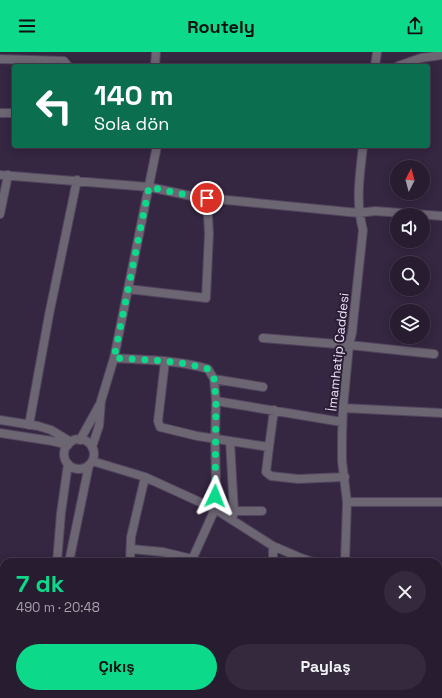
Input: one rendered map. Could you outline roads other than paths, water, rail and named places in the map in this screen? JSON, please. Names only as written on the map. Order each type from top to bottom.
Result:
[{"type":"street","points":[[0,59],[65,64],[60,52]]},
{"type":"street","points":[[155,64],[156,52]]},
{"type":"street","points":[[375,64],[377,52]]},
{"type":"street","points":[[404,64],[421,58],[442,55]]},
{"type":"street","points":[[0,113],[12,113]]},
{"type":"street","points":[[92,447],[99,426],[101,401],[114,358],[157,148]]},
{"type":"street","name":"İmamhatip Caddesi","points":[[345,558],[347,502],[342,461],[342,422],[349,345],[352,333],[363,230],[359,213],[358,191],[363,148]]},
{"type":"street","points":[[0,214],[4,175],[149,187],[196,197],[359,213],[375,211],[442,216]]},
{"type":"street","points":[[29,425],[76,180]]},
{"type":"street","points":[[128,289],[206,298],[209,234],[207,198]]},
{"type":"street","points":[[263,338],[434,354]]},
{"type":"street","points":[[114,358],[165,361],[194,365],[208,369],[214,379],[216,401],[216,482],[214,509],[193,558]]},
{"type":"street","points":[[165,361],[158,421],[160,427],[172,431],[215,439],[269,447]]},
{"type":"street","points":[[214,379],[263,386]]},
{"type":"street","points":[[80,440],[101,401]]},
{"type":"street","points":[[216,401],[342,422]]},
{"type":"street","points":[[343,408],[442,413]]},
{"type":"street","points":[[274,410],[266,472],[271,476],[298,479],[345,476]]},
{"type":"street","points":[[0,420],[51,430],[69,444]]},
{"type":"street","points":[[0,433],[69,444],[80,440],[85,441],[92,447],[94,452],[70,558]]},
{"type":"street","points":[[230,441],[234,511],[232,520]]},
{"type":"street","points":[[57,558],[61,513],[68,464],[64,455],[69,444]]},
{"type":"street","points":[[68,464],[76,469],[81,469],[91,463],[145,477],[214,509],[273,546],[302,558]]},
{"type":"street","points":[[130,558],[130,537],[145,477]]},
{"type":"street","points":[[347,502],[442,502]]},
{"type":"street","points":[[234,511],[262,511]]},
{"type":"street","points":[[273,546],[273,558]]},
{"type":"street","points":[[131,549],[162,552],[181,558]]}]
